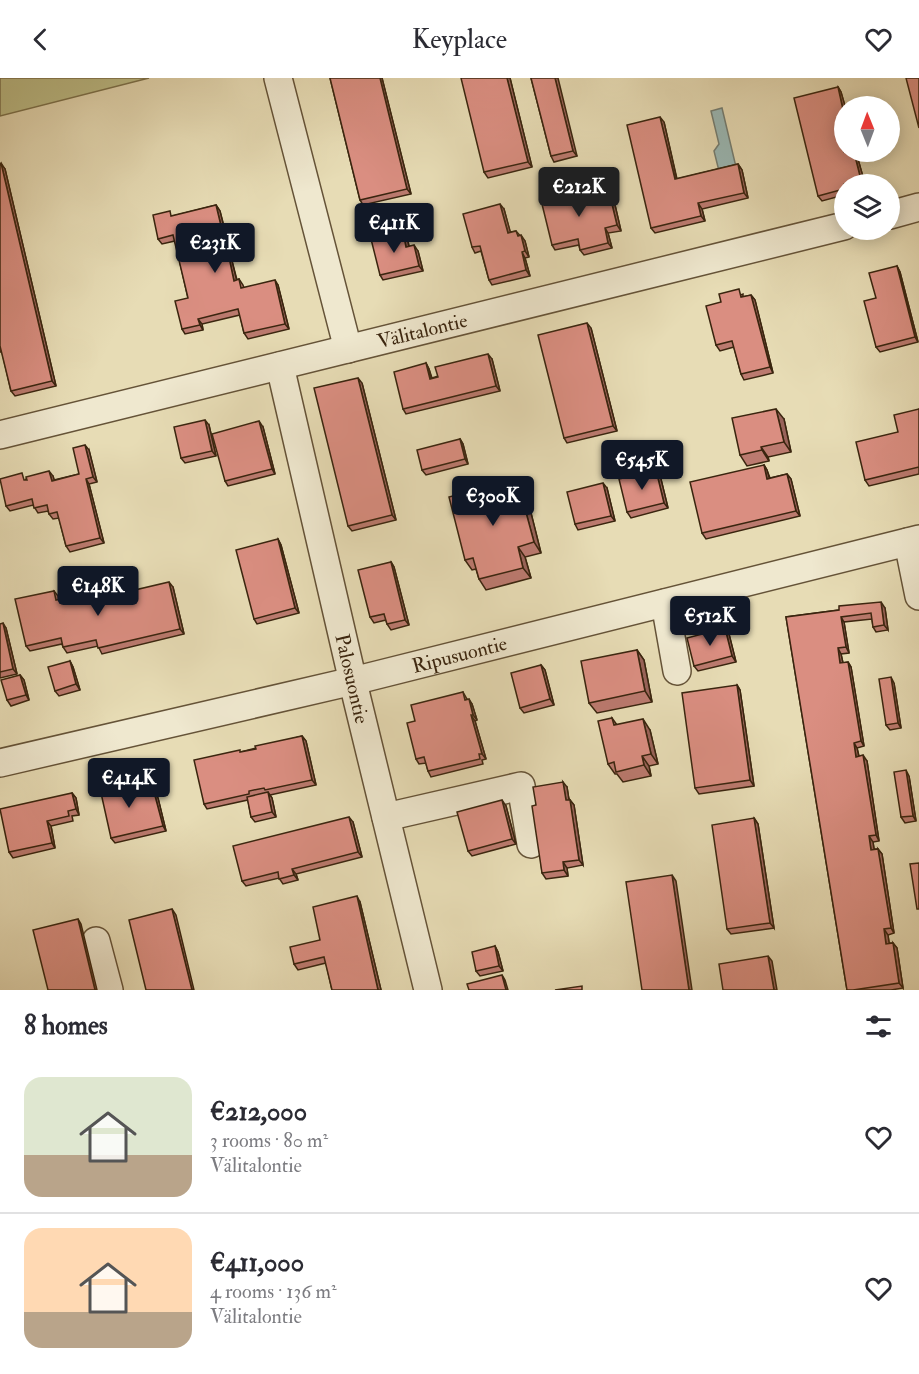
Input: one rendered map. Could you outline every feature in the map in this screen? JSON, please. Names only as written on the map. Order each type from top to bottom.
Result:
[{"type":"street","points":[[278,78],[348,349]]},
{"type":"street","points":[[900,212],[919,207]]},
{"type":"street","name":"Välitalontie","points":[[0,435],[834,228]]},
{"type":"street","name":"Palosuontie","points":[[280,366],[428,990]]},
{"type":"street","points":[[913,540],[919,596]]},
{"type":"street","name":"Ripusuontie","points":[[0,763],[353,681],[913,540]]},
{"type":"street","points":[[665,603],[676,671]]},
{"type":"street","points":[[386,817],[521,786],[531,844]]},
{"type":"street","points":[[96,941],[109,990]]},
{"type":"green space","points":[[0,78],[149,78],[0,116]]},
{"type":"water","points":[[722,108],[736,167],[719,171],[714,151],[719,144],[711,111]]},
{"type":"building","points":[[330,78],[380,78],[407,189],[360,200]]},
{"type":"building","points":[[461,78],[507,78],[528,162],[484,172]]},
{"type":"building","points":[[531,78],[555,78],[573,151],[551,156]]},
{"type":"building","points":[[906,78],[919,78],[919,128]]},
{"type":"building","points":[[838,87],[840,96],[834,96],[834,162],[856,162],[860,174],[834,174],[834,192],[818,196],[794,98]]},
{"type":"building","points":[[660,117],[675,179],[738,164],[744,193],[698,203],[701,216],[651,228],[627,125]]},
{"type":"building","points":[[1,163],[52,381],[11,391],[0,346]]},
{"type":"building","points":[[594,187],[598,203],[611,200],[617,225],[605,228],[608,243],[580,250],[578,239],[552,245],[541,200]]},
{"type":"building","points":[[500,204],[508,233],[516,231],[518,236],[521,235],[526,270],[489,280],[480,246],[472,247],[463,214]]},
{"type":"building","points":[[216,205],[223,234],[227,233],[231,247],[227,248],[234,281],[239,279],[241,288],[275,280],[285,324],[244,333],[238,309],[198,319],[200,325],[182,329],[175,301],[188,298],[173,235],[158,239],[153,215],[170,211],[171,216]]},
{"type":"building","points":[[403,232],[406,247],[414,245],[419,266],[380,275],[371,239]]},
{"type":"building","points":[[897,266],[915,337],[876,347],[864,301],[876,298],[869,273]]},
{"type":"building","points":[[739,289],[741,297],[751,295],[770,367],[741,374],[732,341],[716,345],[706,306],[721,302],[719,294]]},
{"type":"building","points":[[587,323],[613,426],[564,438],[538,335]]},
{"type":"building","points":[[488,354],[496,386],[403,409],[394,372],[426,363],[430,379],[438,377],[435,367]]},
{"type":"building","points":[[358,378],[392,515],[348,526],[314,388]]},
{"type":"building","points":[[776,409],[784,442],[740,455],[732,418]]},
{"type":"building","points":[[919,409],[919,467],[865,480],[856,442],[898,432],[894,415]]},
{"type":"building","points":[[205,420],[212,451],[181,458],[174,427]]},
{"type":"building","points":[[259,421],[272,469],[225,481],[212,434]]},
{"type":"building","points":[[460,439],[465,459],[422,470],[417,450]]},
{"type":"building","points":[[85,445],[93,477],[86,479],[100,538],[66,546],[57,512],[49,514],[47,505],[34,508],[32,499],[6,506],[0,479],[22,473],[24,480],[27,480],[26,477],[49,471],[52,481],[79,474],[73,448]]},
{"type":"building","points":[[764,465],[767,479],[787,474],[796,511],[702,533],[690,482]]},
{"type":"building","points":[[656,470],[664,503],[627,512],[619,479]]},
{"type":"building","points":[[517,479],[534,542],[518,547],[523,568],[479,579],[473,558],[465,560],[449,497]]},
{"type":"building","points":[[603,483],[611,516],[575,524],[567,492]]},
{"type":"building","points":[[278,539],[295,608],[254,619],[236,550]]},
{"type":"building","points":[[391,562],[405,620],[387,624],[384,614],[370,617],[358,570]]},
{"type":"building","points":[[169,582],[180,629],[98,648],[96,640],[63,647],[61,638],[26,646],[15,599],[54,591],[56,600],[90,592],[92,600]]},
{"type":"building","points":[[881,602],[884,625],[873,627],[871,613],[841,617],[846,647],[838,648],[840,663],[848,662],[861,741],[854,743],[856,757],[863,755],[876,835],[869,836],[871,850],[878,849],[891,928],[884,929],[886,944],[893,943],[899,983],[847,990],[786,617],[839,610],[839,606]]},
{"type":"building","points":[[3,623],[13,669],[0,672],[0,624]]},
{"type":"building","points":[[725,628],[732,656],[694,666],[687,638]]},
{"type":"building","points":[[637,650],[645,691],[589,703],[581,661]]},
{"type":"building","points":[[70,661],[76,684],[55,691],[48,667]]},
{"type":"building","points":[[541,665],[550,699],[520,708],[511,673]]},
{"type":"building","points":[[20,675],[26,695],[7,700],[1,680]]},
{"type":"building","points":[[891,677],[898,723],[886,725],[879,679]]},
{"type":"building","points":[[737,685],[750,780],[695,788],[682,693]]},
{"type":"building","points":[[463,692],[465,700],[469,699],[482,754],[479,754],[480,759],[428,771],[424,757],[416,759],[407,723],[415,721],[411,705]]},
{"type":"building","points":[[612,718],[614,725],[643,719],[651,754],[642,756],[644,765],[616,772],[614,762],[608,764],[598,721]]},
{"type":"building","points":[[302,736],[312,780],[249,791],[249,794],[204,804],[194,760],[240,750],[240,752],[256,749],[255,746]]},
{"type":"building","points":[[906,770],[913,816],[901,817],[894,772]]},
{"type":"building","points":[[125,777],[130,798],[154,792],[163,826],[111,838],[99,784]]},
{"type":"building","points":[[563,782],[566,800],[570,800],[579,860],[563,862],[564,870],[542,873],[532,806],[536,805],[533,787]]},
{"type":"building","points":[[268,792],[272,812],[251,817],[247,797]]},
{"type":"building","points":[[72,793],[76,809],[68,811],[69,816],[47,821],[52,843],[9,852],[0,809]]},
{"type":"building","points":[[502,800],[512,839],[468,851],[457,812]]},
{"type":"building","points":[[349,817],[358,852],[292,869],[294,875],[279,879],[278,872],[242,881],[233,846]]},
{"type":"building","points":[[754,818],[770,923],[727,929],[712,825]]},
{"type":"building","points":[[919,863],[919,909],[917,909],[910,864]]},
{"type":"building","points":[[672,875],[689,990],[642,990],[626,882]]},
{"type":"building","points":[[357,896],[378,990],[332,990],[324,957],[294,964],[290,947],[320,940],[313,907]]},
{"type":"building","points":[[172,909],[192,990],[146,990],[129,920]]},
{"type":"building","points":[[78,919],[95,990],[48,990],[33,930]]},
{"type":"building","points":[[495,946],[499,966],[476,971],[472,952]]},
{"type":"building","points":[[768,956],[774,990],[723,990],[719,964]]},
{"type":"building","points":[[502,975],[506,990],[469,990],[467,984]]},
{"type":"building","points":[[582,986],[582,990],[555,990]]}]
